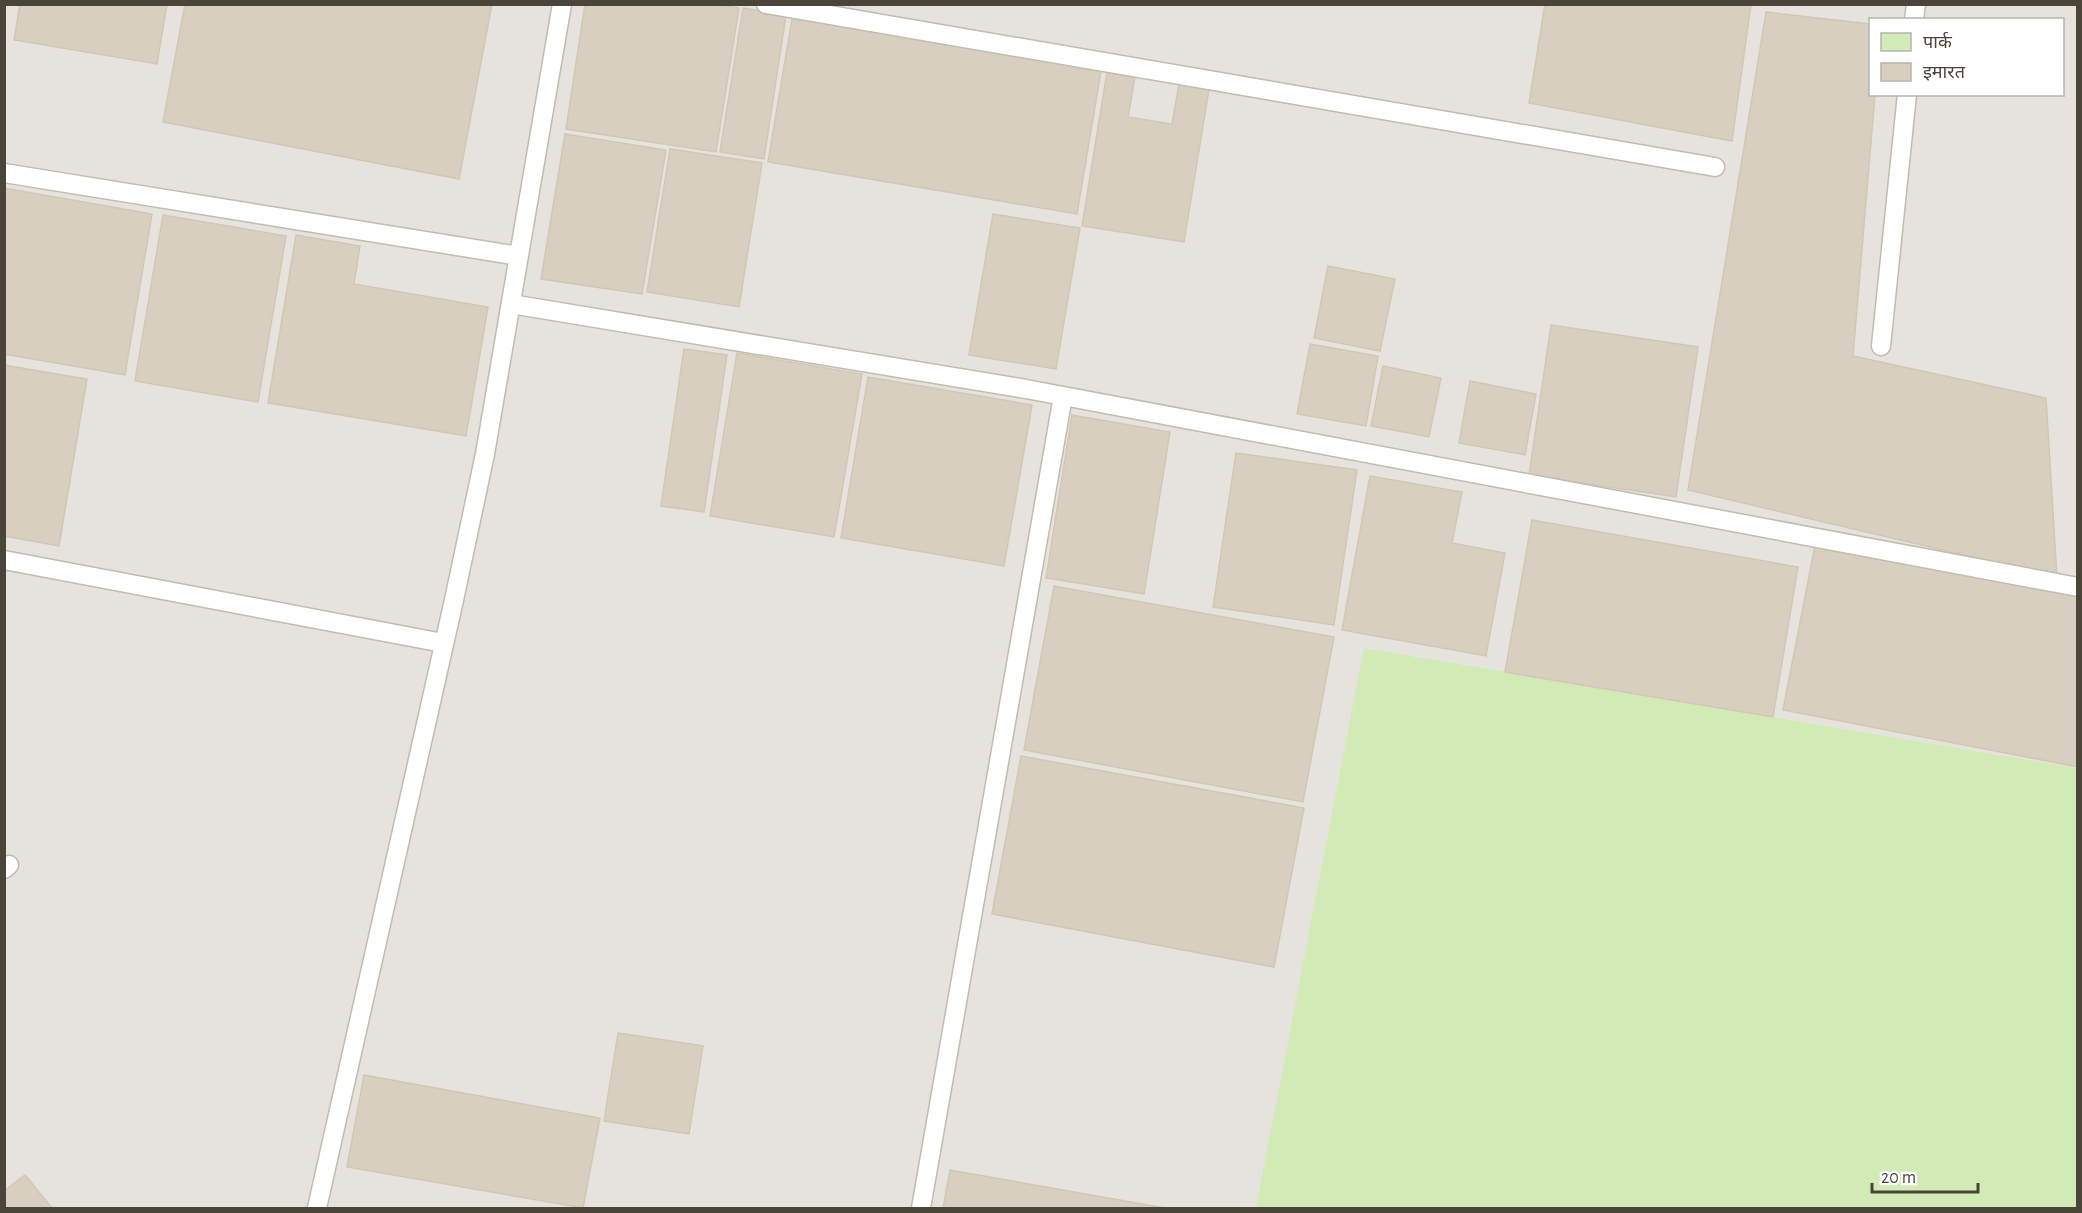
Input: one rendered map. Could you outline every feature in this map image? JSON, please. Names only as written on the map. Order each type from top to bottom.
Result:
[{"type":"lane","points":[[317,1209],[485,454],[562,4]]},
{"type":"lane","points":[[766,4],[1715,167]]},
{"type":"lane","points":[[1881,346],[1907,96]]},
{"type":"lane","points":[[4,173],[519,256]]},
{"type":"lane","points":[[511,304],[1063,396],[2078,587]]},
{"type":"lane","points":[[921,1209],[1063,396]]},
{"type":"lane","points":[[4,560],[443,643]]},
{"type":"shaded area","points":[[5,5],[2077,5],[2077,768],[1364,648],[1269,1208],[5,1208]]},
{"type":"green space","points":[[1364,648],[2077,768],[2077,1208],[1256,1208]]},
{"type":"building","points":[[20,4],[167,4],[157,64],[14,40]]},
{"type":"building","points":[[185,4],[492,4],[459,179],[163,122]]},
{"type":"building","points":[[585,4],[716,4],[739,8],[716,152],[566,129]]},
{"type":"building","points":[[1545,4],[1751,4],[1732,141],[1529,103]]},
{"type":"building","points":[[743,8],[786,15],[764,159],[720,152]]},
{"type":"building","points":[[1766,12],[1869,24],[1869,96],[1875,96],[1853,356],[2046,398],[2057,577],[1688,490]]},
{"type":"building","points":[[793,13],[1102,65],[1077,214],[768,162]]},
{"type":"building","points":[[1107,72],[1135,77],[1128,117],[1172,124],[1179,84],[1209,89],[1184,242],[1082,226]]},
{"type":"building","points":[[565,134],[666,150],[642,294],[541,279]]},
{"type":"building","points":[[670,149],[762,163],[739,307],[647,292]]},
{"type":"building","points":[[4,188],[152,214],[125,375],[4,354]]},
{"type":"building","points":[[993,214],[1080,228],[1056,369],[969,355]]},
{"type":"building","points":[[163,215],[286,236],[258,402],[135,381]]},
{"type":"building","points":[[296,235],[360,246],[354,284],[488,307],[466,436],[268,403]]},
{"type":"building","points":[[1328,266],[1395,279],[1380,351],[1314,338]]},
{"type":"building","points":[[1551,325],[1698,347],[1676,497],[1529,475]]},
{"type":"building","points":[[1310,344],[1378,356],[1366,426],[1297,414]]},
{"type":"building","points":[[684,349],[727,355],[704,512],[661,506]]},
{"type":"building","points":[[737,353],[862,374],[834,537],[710,516]]},
{"type":"building","points":[[4,365],[87,379],[59,546],[4,536]]},
{"type":"building","points":[[1383,366],[1441,378],[1429,437],[1371,426]]},
{"type":"building","points":[[868,377],[1032,405],[1004,566],[841,538]]},
{"type":"building","points":[[1470,381],[1536,394],[1525,455],[1459,443]]},
{"type":"building","points":[[1072,415],[1170,432],[1144,594],[1046,578]]},
{"type":"building","points":[[1236,453],[1357,470],[1334,625],[1213,607]]},
{"type":"building","points":[[1370,476],[1462,492],[1452,543],[1505,553],[1486,656],[1342,630]]},
{"type":"building","points":[[1532,520],[1798,567],[1773,717],[1505,672]]},
{"type":"building","points":[[1815,546],[2078,596],[2078,767],[1783,710]]},
{"type":"building","points":[[1054,586],[1334,637],[1303,802],[1024,750]]},
{"type":"building","points":[[1021,756],[1304,808],[1274,967],[992,914]]},
{"type":"building","points":[[618,1033],[703,1046],[689,1134],[604,1121]]},
{"type":"building","points":[[364,1075],[600,1118],[583,1208],[347,1167]]},
{"type":"building","points":[[950,1170],[1165,1208],[943,1208]]},
{"type":"building","points":[[25,1175],[52,1208],[4,1208],[4,1191]]}]
